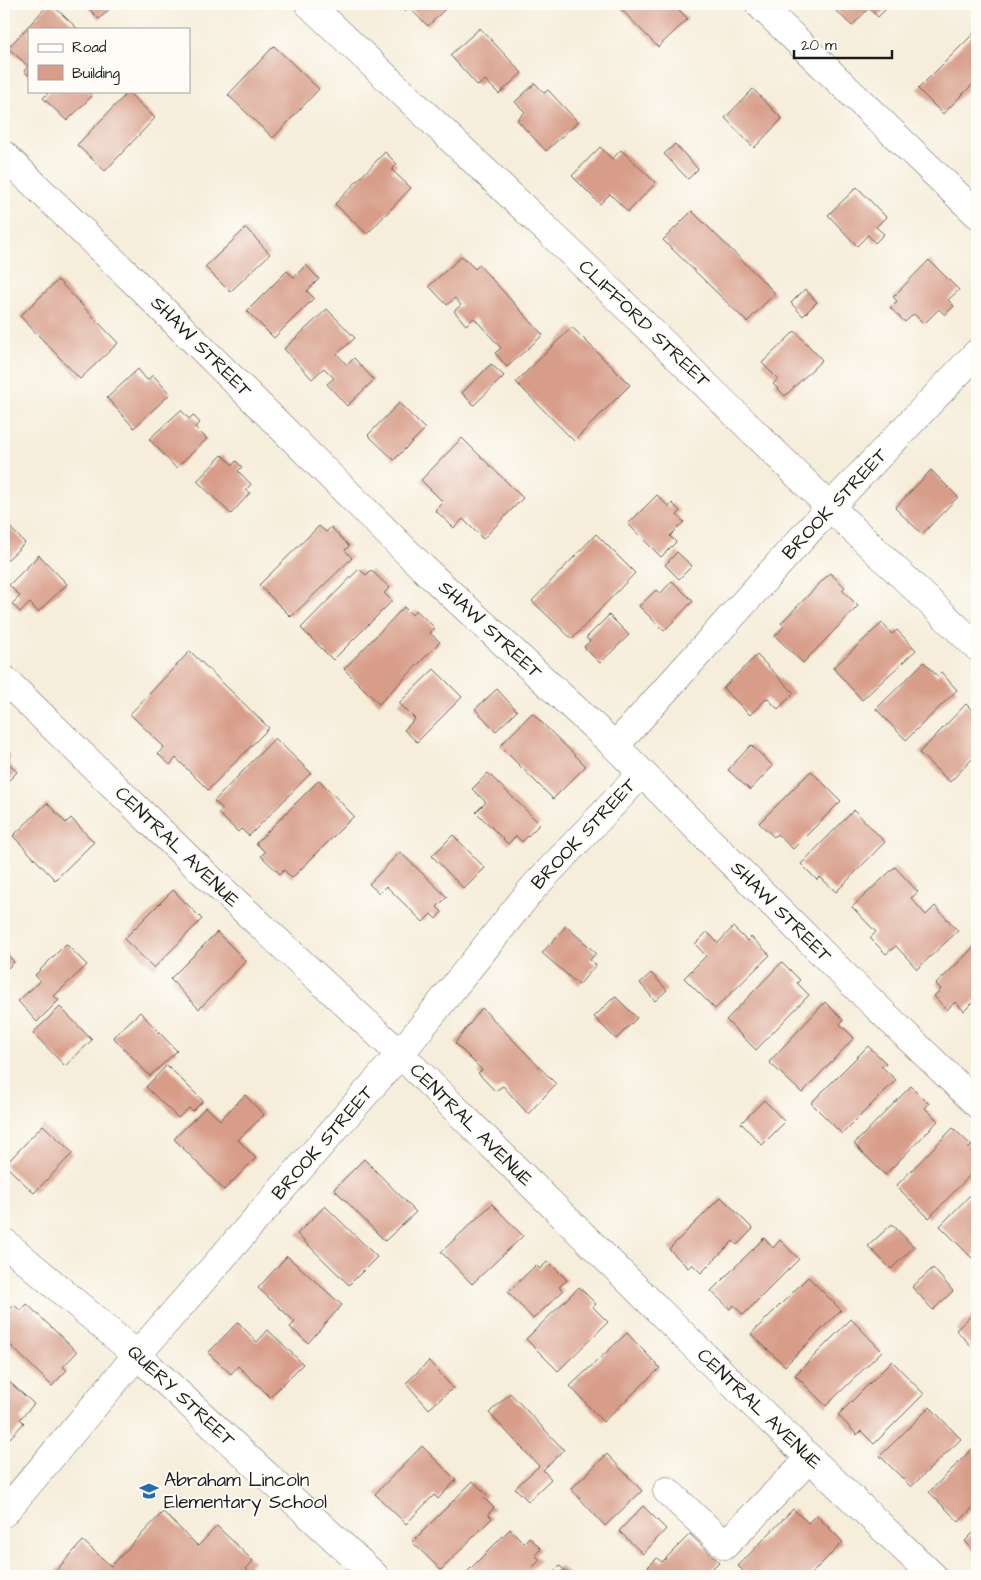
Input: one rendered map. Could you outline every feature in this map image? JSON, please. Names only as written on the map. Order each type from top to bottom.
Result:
[{"type":"street","name":"CLIFFORD STREET","points":[[309,4],[585,266],[830,507],[977,647]]},
{"type":"street","points":[[759,4],[977,214]]},
{"type":"street","name":"SHAW STREET","points":[[4,155],[423,568],[615,746],[849,980],[977,1104]]},
{"type":"street","name":"BROOK STREET","points":[[615,746],[830,507],[977,353]]},
{"type":"street","name":"CENTRAL AVENUE","points":[[4,679],[190,860],[400,1054],[733,1384],[933,1576]]},
{"type":"street","name":"BROOK STREET","points":[[4,1513],[138,1355],[400,1054],[533,888],[642,773]]},
{"type":"street","name":"QUERY STREET","points":[[4,1242],[138,1355],[375,1576]]},
{"type":"street","points":[[667,1491],[725,1545],[810,1458]]},
{"type":"building","points":[[49,4],[77,28],[28,28],[28,66],[8,48]]},
{"type":"building","points":[[84,4],[115,4],[99,19]]},
{"type":"building","points":[[397,4],[446,4],[448,6],[428,26],[408,7],[405,11]]},
{"type":"building","points":[[616,4],[673,4],[688,19],[658,47]]},
{"type":"building","points":[[829,4],[891,4],[878,17],[869,8],[852,26]]},
{"type":"building","points":[[480,28],[522,73],[499,94],[485,80],[478,86],[450,55]]},
{"type":"building","points":[[977,30],[977,80],[943,114],[918,89]]},
{"type":"building","points":[[274,46],[319,89],[273,138],[228,95]]},
{"type":"building","points":[[28,66],[28,75],[24,71]]},
{"type":"building","points":[[535,83],[544,93],[548,90],[578,122],[546,151],[517,120],[525,112],[515,102]]},
{"type":"building","points":[[753,89],[782,119],[754,148],[725,118]]},
{"type":"building","points":[[49,92],[88,92],[92,96],[67,121],[43,98]]},
{"type":"building","points":[[128,92],[155,118],[105,171],[77,145]]},
{"type":"building","points":[[675,144],[698,169],[688,179],[664,154]]},
{"type":"building","points":[[600,147],[612,159],[621,150],[656,183],[628,212],[610,194],[600,204],[572,176]]},
{"type":"building","points":[[385,152],[397,164],[392,170],[411,188],[367,234],[335,204]]},
{"type":"building","points":[[857,187],[886,217],[876,227],[884,234],[875,243],[868,235],[857,246],[828,215]]},
{"type":"building","points":[[692,211],[775,293],[747,322],[663,240]]},
{"type":"building","points":[[246,228],[270,254],[230,292],[205,267]]},
{"type":"building","points":[[462,256],[475,269],[479,265],[543,335],[507,367],[495,353],[501,348],[474,318],[466,325],[454,311],[461,305],[455,298],[447,305],[429,286]]},
{"type":"building","points":[[929,260],[959,290],[948,300],[954,306],[945,315],[939,309],[924,324],[914,314],[905,322],[890,308],[897,301],[893,297]]},
{"type":"building","points":[[306,265],[319,279],[307,291],[314,298],[274,338],[247,311],[287,271],[294,277]]},
{"type":"building","points":[[58,280],[118,343],[80,379],[20,316]]},
{"type":"building","points":[[805,289],[817,302],[803,316],[791,303]]},
{"type":"building","points":[[327,309],[355,338],[337,354],[347,365],[354,358],[374,380],[347,406],[327,384],[334,378],[324,368],[312,379],[284,349]]},
{"type":"building","points":[[572,327],[630,385],[574,441],[516,382]]},
{"type":"building","points":[[795,331],[822,360],[785,396],[773,384],[778,379],[762,363]]},
{"type":"building","points":[[491,364],[504,376],[474,405],[462,393]]},
{"type":"building","points":[[138,369],[147,380],[153,375],[170,394],[134,428],[107,398]]},
{"type":"building","points":[[399,403],[425,429],[394,460],[368,435]]},
{"type":"building","points":[[181,410],[189,419],[193,415],[200,423],[195,427],[207,439],[176,468],[149,439]]},
{"type":"building","points":[[462,438],[523,498],[483,539],[463,519],[454,528],[435,510],[443,502],[421,480]]},
{"type":"building","points":[[222,455],[233,465],[236,461],[242,467],[238,471],[251,484],[246,490],[250,493],[231,514],[197,481]]},
{"type":"building","points":[[931,470],[958,497],[922,534],[895,508]]},
{"type":"building","points":[[657,495],[669,507],[672,503],[680,511],[677,515],[684,522],[670,536],[676,542],[661,557],[628,524]]},
{"type":"building","points":[[4,521],[25,543],[4,563]]},
{"type":"building","points":[[319,526],[326,532],[331,527],[349,546],[345,550],[352,558],[291,617],[259,585]]},
{"type":"building","points":[[596,534],[635,573],[572,639],[532,601]]},
{"type":"building","points":[[677,552],[692,566],[679,579],[665,565]]},
{"type":"building","points":[[39,555],[67,584],[38,612],[30,603],[20,612],[12,604],[20,596],[9,585]]},
{"type":"building","points":[[359,569],[366,575],[371,570],[390,588],[384,593],[392,601],[333,660],[301,628]]},
{"type":"building","points":[[830,573],[845,587],[842,590],[858,606],[803,663],[775,636],[784,626],[781,623]]},
{"type":"building","points":[[672,581],[693,601],[664,631],[639,606],[656,590],[660,594]]},
{"type":"building","points":[[404,607],[412,615],[416,610],[435,628],[430,633],[440,642],[379,704],[344,669]]},
{"type":"building","points":[[609,615],[629,635],[600,663],[584,647],[590,641],[586,638]]},
{"type":"building","points":[[882,623],[892,634],[897,630],[916,650],[862,700],[833,668]]},
{"type":"building","points":[[190,651],[269,728],[208,790],[176,758],[170,765],[158,754],[164,747],[130,714]]},
{"type":"building","points":[[757,655],[794,693],[778,709],[767,698],[750,715],[723,688]]},
{"type":"building","points":[[924,662],[937,676],[941,672],[957,690],[906,740],[876,709]]},
{"type":"building","points":[[434,669],[462,697],[417,742],[404,730],[415,719],[399,703]]},
{"type":"building","points":[[497,689],[517,711],[496,731],[475,709]]},
{"type":"building","points":[[966,704],[977,715],[977,754],[950,782],[919,753]]},
{"type":"building","points":[[532,713],[586,766],[553,799],[500,746]]},
{"type":"building","points":[[275,738],[311,773],[249,836],[241,829],[238,832],[218,813],[223,809],[214,801]]},
{"type":"building","points":[[751,745],[773,766],[750,790],[728,770]]},
{"type":"building","points":[[4,750],[11,757],[7,761],[17,772],[4,785]]},
{"type":"building","points":[[811,771],[841,801],[793,849],[777,834],[774,837],[759,823]]},
{"type":"building","points":[[488,773],[540,824],[522,842],[516,836],[508,844],[476,812],[486,802],[472,789]]},
{"type":"building","points":[[319,780],[354,816],[292,878],[284,870],[280,874],[261,856],[265,852],[256,843]]},
{"type":"building","points":[[47,803],[66,823],[71,818],[94,842],[55,880],[13,836]]},
{"type":"building","points":[[854,810],[885,842],[836,892],[820,877],[817,880],[801,864]]},
{"type":"building","points":[[453,835],[485,868],[464,889],[432,856]]},
{"type":"building","points":[[400,852],[447,897],[437,907],[442,912],[436,919],[431,914],[423,922],[386,886],[379,893],[369,884]]},
{"type":"building","points":[[895,867],[918,892],[911,898],[926,915],[935,906],[958,931],[917,969],[896,946],[886,954],[870,938],[876,932],[852,907]]},
{"type":"building","points":[[173,890],[202,919],[154,968],[124,939]]},
{"type":"building","points":[[566,926],[596,953],[590,960],[596,965],[579,985],[542,953]]},
{"type":"building","points":[[733,927],[747,941],[751,937],[770,955],[715,1009],[684,978],[706,956],[695,944],[707,932],[718,943]]},
{"type":"building","points":[[217,932],[246,961],[199,1009],[170,979]]},
{"type":"building","points":[[66,944],[87,965],[54,996],[59,1000],[37,1022],[18,1001],[40,981],[35,975]]},
{"type":"building","points":[[977,944],[977,998],[964,1011],[955,1002],[947,1010],[934,996],[941,989],[936,984]]},
{"type":"building","points":[[4,951],[14,962],[4,972]]},
{"type":"building","points":[[782,962],[800,980],[797,983],[809,995],[756,1050],[726,1020]]},
{"type":"building","points":[[651,973],[667,990],[655,1001],[640,983]]},
{"type":"building","points":[[615,996],[637,1018],[616,1039],[594,1017]]},
{"type":"building","points":[[825,1002],[843,1020],[840,1024],[854,1038],[802,1093],[769,1062]]},
{"type":"building","points":[[60,1007],[92,1040],[65,1066],[33,1033]]},
{"type":"building","points":[[482,1008],[556,1084],[528,1114],[503,1086],[495,1091],[478,1073],[482,1070],[455,1043]]},
{"type":"building","points":[[140,1012],[177,1051],[150,1076],[113,1037]]},
{"type":"building","points":[[868,1046],[886,1063],[881,1066],[896,1080],[842,1134],[811,1103]]},
{"type":"building","points":[[167,1065],[203,1101],[193,1111],[189,1108],[178,1118],[146,1087]]},
{"type":"building","points":[[911,1086],[929,1104],[925,1108],[938,1121],[885,1175],[854,1144]]},
{"type":"building","points":[[245,1095],[264,1115],[238,1140],[256,1158],[224,1190],[174,1139],[206,1107],[220,1120]]},
{"type":"building","points":[[764,1100],[785,1122],[762,1145],[741,1123]]},
{"type":"building","points":[[43,1125],[73,1153],[34,1193],[5,1165]]},
{"type":"building","points":[[953,1128],[972,1146],[968,1149],[977,1158],[977,1168],[929,1218],[896,1186]]},
{"type":"building","points":[[364,1159],[416,1212],[385,1241],[334,1189]]},
{"type":"building","points":[[977,1188],[977,1252],[972,1258],[940,1226]]},
{"type":"building","points":[[721,1197],[753,1229],[737,1245],[733,1241],[701,1273],[692,1264],[688,1268],[669,1249]]},
{"type":"building","points":[[492,1204],[523,1236],[472,1284],[441,1252]]},
{"type":"building","points":[[325,1206],[377,1257],[349,1285],[297,1234]]},
{"type":"building","points":[[892,1224],[914,1247],[891,1269],[868,1246]]},
{"type":"building","points":[[764,1238],[773,1248],[780,1240],[799,1259],[743,1315],[734,1305],[730,1309],[711,1291]]},
{"type":"building","points":[[287,1256],[342,1305],[308,1343],[290,1327],[295,1322],[258,1288]]},
{"type":"building","points":[[548,1261],[567,1280],[559,1287],[563,1291],[533,1319],[508,1292],[536,1265],[540,1269]]},
{"type":"building","points":[[933,1268],[953,1291],[933,1310],[912,1287]]},
{"type":"building","points":[[808,1277],[841,1310],[785,1366],[751,1334]]},
{"type":"building","points":[[579,1287],[596,1304],[593,1307],[608,1322],[558,1371],[526,1339]]},
{"type":"building","points":[[27,1304],[77,1352],[63,1367],[67,1370],[52,1386],[4,1339],[4,1330],[8,1326],[4,1322],[4,1316],[14,1305],[21,1311]]},
{"type":"building","points":[[977,1310],[977,1350],[976,1351],[956,1330]]},
{"type":"building","points":[[851,1319],[882,1351],[826,1406],[795,1375]]},
{"type":"building","points":[[238,1322],[257,1342],[268,1330],[303,1364],[270,1397],[238,1366],[231,1374],[208,1353]]},
{"type":"building","points":[[627,1333],[660,1368],[603,1422],[570,1386]]},
{"type":"building","points":[[429,1361],[453,1388],[429,1409],[406,1383]]},
{"type":"building","points":[[892,1361],[924,1394],[874,1444],[861,1431],[857,1435],[838,1415]]},
{"type":"building","points":[[4,1377],[34,1404],[20,1419],[24,1423],[8,1440],[4,1436]]},
{"type":"building","points":[[510,1393],[564,1450],[543,1470],[551,1479],[528,1501],[515,1488],[539,1466],[489,1413]]},
{"type":"building","points":[[930,1407],[961,1439],[911,1487],[880,1456]]},
{"type":"building","points":[[422,1446],[456,1480],[438,1499],[434,1495],[406,1524],[375,1494]]},
{"type":"building","points":[[972,1449],[977,1454],[977,1503],[959,1522],[929,1492]]},
{"type":"building","points":[[607,1454],[642,1491],[605,1526],[571,1489]]},
{"type":"building","points":[[473,1481],[487,1495],[484,1498],[494,1508],[488,1514],[492,1518],[441,1570],[412,1542]]},
{"type":"building","points":[[643,1506],[666,1529],[643,1554],[619,1531]]},
{"type":"building","points":[[793,1509],[808,1523],[816,1515],[843,1542],[809,1576],[748,1576],[738,1566]]},
{"type":"building","points":[[163,1512],[198,1546],[217,1526],[253,1561],[246,1569],[253,1576],[51,1576],[83,1541],[111,1566]]},
{"type":"building","points":[[510,1529],[524,1543],[529,1537],[541,1549],[535,1555],[540,1560],[524,1576],[463,1576]]},
{"type":"building","points":[[977,1529],[977,1554],[965,1541]]},
{"type":"building","points":[[690,1534],[719,1562],[705,1576],[658,1576],[648,1567],[657,1558],[662,1562]]},
{"type":"building","points":[[560,1566],[571,1576],[550,1576]]},
{"type":"place","name":"Abraham Lincoln Elementary School","points":[[149,1491]]}]
